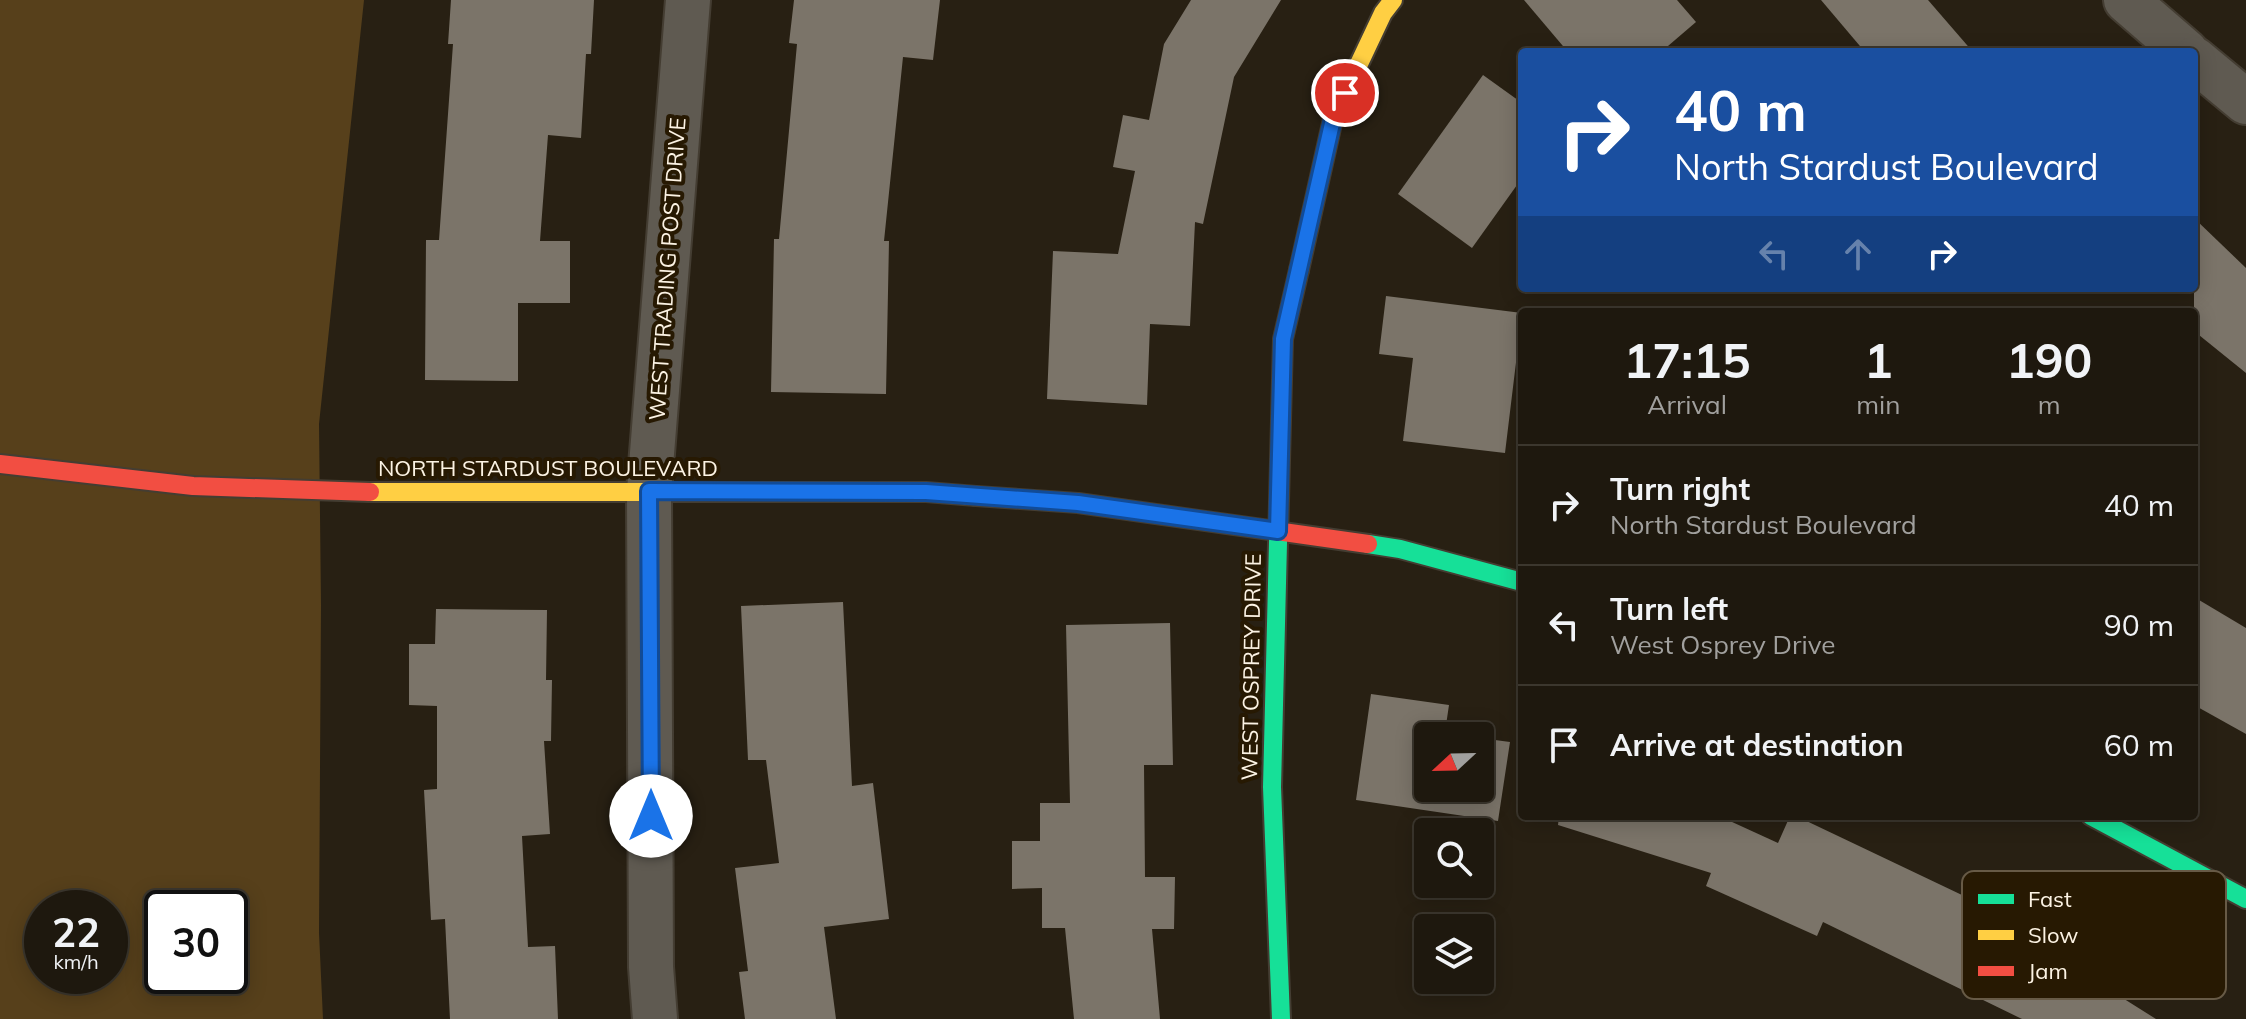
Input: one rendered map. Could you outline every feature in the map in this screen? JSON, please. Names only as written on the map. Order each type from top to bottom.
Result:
[{"type":"street","name":"WEST TRADING POST DRIVE","points":[[655,1019],[651,967],[649,491],[688,0]]},
{"type":"street","name":"WEST OSPREY DRIVE","points":[[1281,1019],[1272,787],[1283,339],[1333,119],[1383,13],[1393,0]]},
{"type":"street","points":[[2126,0],[2181,48]]},
{"type":"street","points":[[2198,62],[2246,102]]},
{"type":"street","name":"NORTH STARDUST BOULEVARD","points":[[0,464],[193,486],[429,494],[926,492],[1078,503],[1400,549],[1518,581]]},
{"type":"street","points":[[2098,820],[2194,871]]},
{"type":"street","points":[[2226,888],[2246,899]]},
{"type":"shaded area","points":[[0,0],[364,0],[319,424],[319,933],[323,1019],[0,1019]]},
{"type":"building","points":[[451,0],[594,0],[591,54],[586,54],[581,138],[548,135],[540,241],[570,241],[570,303],[518,303],[518,381],[425,380],[426,240],[439,240],[453,44],[448,44]]},
{"type":"building","points":[[794,0],[940,0],[933,60],[903,57],[884,241],[889,241],[886,394],[771,392],[774,239],[779,239],[797,44],[789,43]]},
{"type":"building","points":[[1191,0],[1281,0],[1234,77],[1203,224],[1195,222],[1190,326],[1150,324],[1147,405],[1047,399],[1053,251],[1118,254],[1135,171],[1113,167],[1123,115],[1149,120],[1164,44]]},
{"type":"building","points":[[1524,0],[1677,0],[1696,22],[1666,48],[1565,48]]},
{"type":"building","points":[[1821,0],[1928,0],[1970,48],[1862,48]]},
{"type":"building","points":[[1483,75],[1518,100],[1518,184],[1472,248],[1398,194]]},
{"type":"building","points":[[2198,222],[2246,268],[2246,373],[2198,334],[2198,308],[2194,308],[2194,292],[2198,292]]},
{"type":"building","points":[[1386,296],[1518,312],[1518,346],[1505,453],[1403,441],[1413,358],[1379,354]]},
{"type":"building","points":[[2198,599],[2246,628],[2246,734],[2198,707]]},
{"type":"building","points":[[843,602],[852,786],[873,783],[889,919],[824,927],[836,1019],[745,1019],[739,972],[748,971],[735,868],[779,863],[766,760],[748,760],[741,606]]},
{"type":"building","points":[[436,609],[547,610],[546,680],[552,680],[551,741],[544,741],[550,834],[522,836],[528,947],[555,946],[558,1019],[450,1019],[445,919],[431,920],[424,790],[437,789],[437,706],[409,705],[409,644],[435,644]]},
{"type":"building","points":[[1170,623],[1173,765],[1144,765],[1145,877],[1175,877],[1174,929],[1152,929],[1160,1019],[1074,1019],[1065,928],[1042,928],[1042,888],[1012,889],[1012,841],[1040,841],[1040,803],[1070,803],[1066,625]]},
{"type":"building","points":[[1371,694],[1449,705],[1446,722],[1414,722],[1414,802],[1494,802],[1494,740],[1510,742],[1498,821],[1356,800]]},
{"type":"building","points":[[1559,820],[1728,820],[1778,843],[1788,820],[1804,820],[1962,895],[1962,990],[1823,922],[1817,936],[1706,886],[1711,873],[1558,825]]},
{"type":"building","points":[[1981,999],[2124,999],[2156,1019],[2022,1019]]},
{"type":"traffic: fast","points":[[1281,1019],[1272,787],[1283,339],[1299,270]]},
{"type":"traffic: fast","points":[[1368,544],[1400,549],[1518,581]]},
{"type":"traffic: fast","points":[[2098,820],[2194,871]]},
{"type":"traffic: fast","points":[[2226,888],[2246,899]]},
{"type":"traffic: slow","points":[[1299,270],[1333,119],[1383,13],[1393,0]]},
{"type":"traffic: slow","points":[[370,492],[926,492],[976,496]]},
{"type":"traffic: jam","points":[[0,464],[193,486],[370,492]]},
{"type":"traffic: jam","points":[[976,496],[1078,503],[1368,544]]},
{"type":"route","points":[[651,816],[649,491],[926,492],[1078,503],[1278,531],[1283,339],[1333,119],[1345,93]]}]
